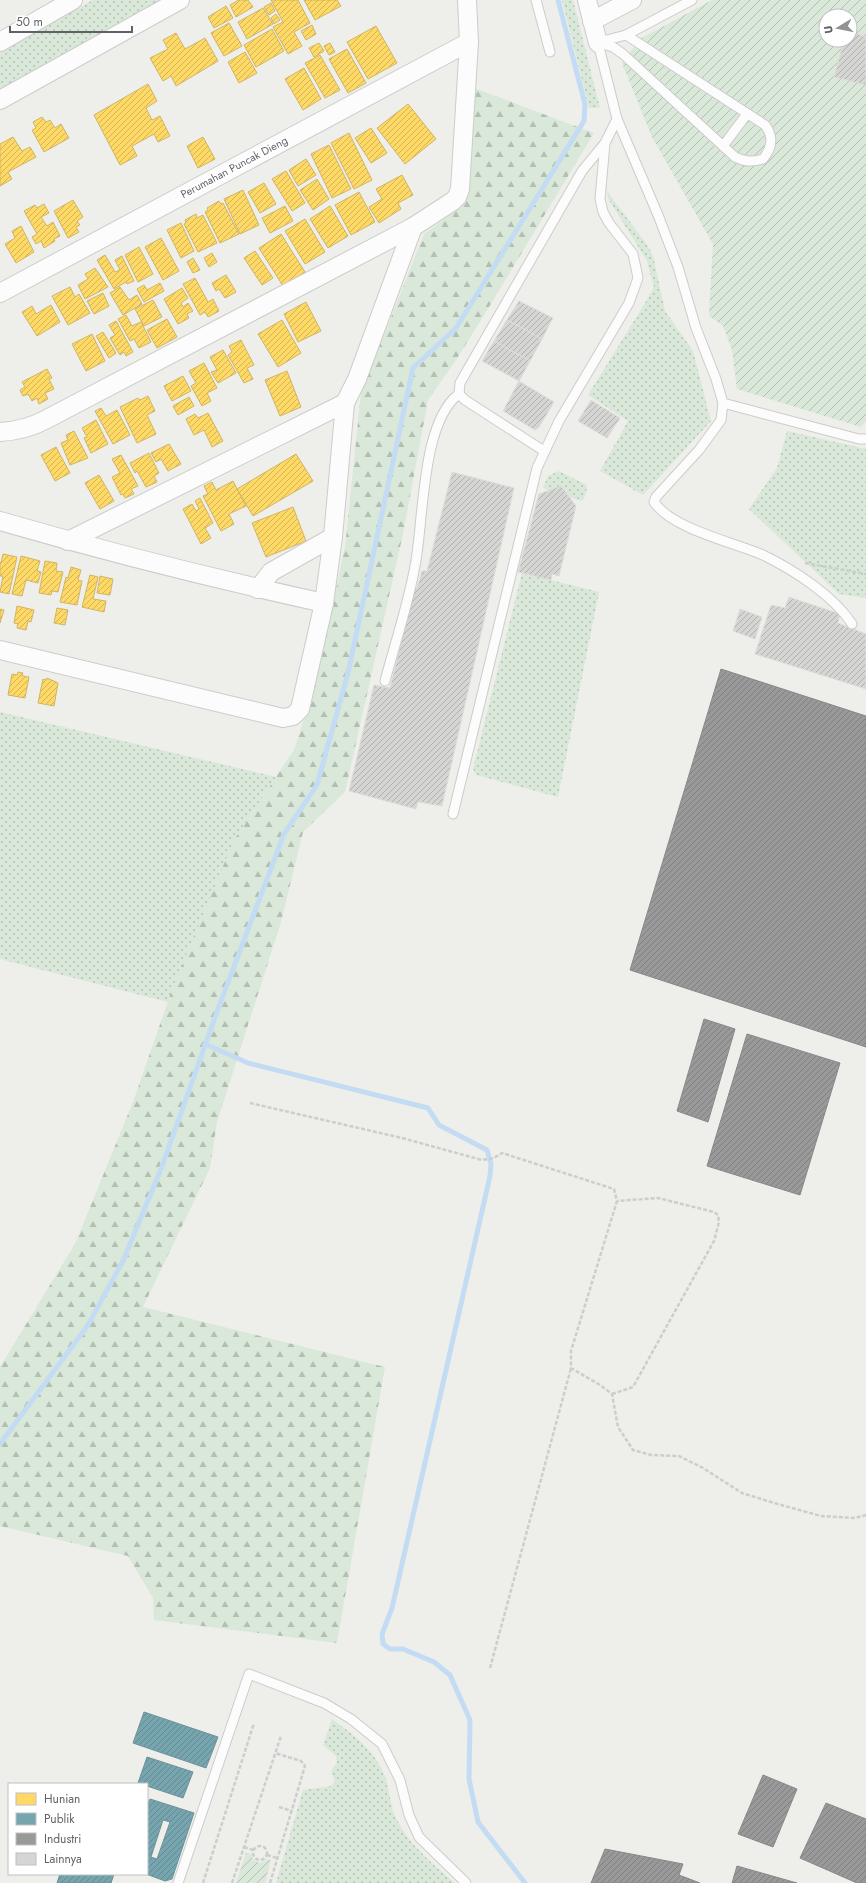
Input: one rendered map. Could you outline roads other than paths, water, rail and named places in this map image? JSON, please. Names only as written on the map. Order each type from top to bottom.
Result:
[{"type":"street","points":[[0,42],[73,0]]},
{"type":"street","points":[[0,100],[180,0]]},
{"type":"street","points":[[0,432],[15,432],[40,423],[413,227],[453,201],[457,197],[460,188],[469,42],[467,0]]},
{"type":"street","points":[[587,0],[598,42]]},
{"type":"street","points":[[592,21],[632,0]]},
{"type":"street","name":"Perumahan Puncak Dieng","points":[[0,293],[469,42]]},
{"type":"street","points":[[0,650],[275,716],[288,718],[296,713],[302,704],[324,603],[333,538],[345,403],[358,379],[413,227]]},
{"type":"street","points":[[68,541],[345,403]]},
{"type":"street","points":[[0,521],[68,541],[258,589],[324,603]]},
{"type":"street","points":[[258,589],[271,572],[333,538]]},
{"type":"lane","points":[[536,0],[550,52]]},
{"type":"lane","points":[[598,42],[626,35],[692,0]]},
{"type":"lane","points":[[598,42],[612,47],[623,54],[723,146],[743,161],[752,162],[763,159],[772,139],[769,130],[765,125],[626,35]]},
{"type":"lane","points":[[598,42],[617,119],[658,215],[675,260],[696,328],[716,378],[723,403],[721,420],[699,450],[656,497],[654,502],[658,508],[692,528],[763,556],[793,572],[828,597],[843,611],[852,624]]},
{"type":"lane","points":[[723,146],[747,114]]},
{"type":"lane","points":[[544,451],[465,400],[460,394],[460,383],[578,178],[605,142],[617,119]]},
{"type":"lane","points":[[453,814],[537,468],[559,421],[629,303],[638,278],[634,254],[603,212],[600,199],[605,142]]},
{"type":"lane","points":[[385,681],[415,567],[426,473],[432,443],[439,420],[447,405],[460,394]]},
{"type":"lane","points":[[723,403],[859,439],[866,439]]},
{"type":"lane","points":[[178,1883],[249,1674],[324,1703],[351,1719],[382,1744],[400,1780],[409,1815],[420,1837],[466,1883]]},
{"type":"waterway","points":[[0,1444],[88,1325],[123,1261],[161,1169],[218,1009],[284,834],[317,785],[348,673],[413,368],[456,328],[584,121],[585,104],[558,0]]},
{"type":"waterway","points":[[205,1044],[248,1063],[428,1108],[439,1125],[487,1150],[491,1164],[490,1176],[392,1608],[382,1634],[383,1644],[390,1649],[403,1649],[434,1662],[450,1675],[470,1720],[469,1779],[478,1822],[525,1883]]}]
